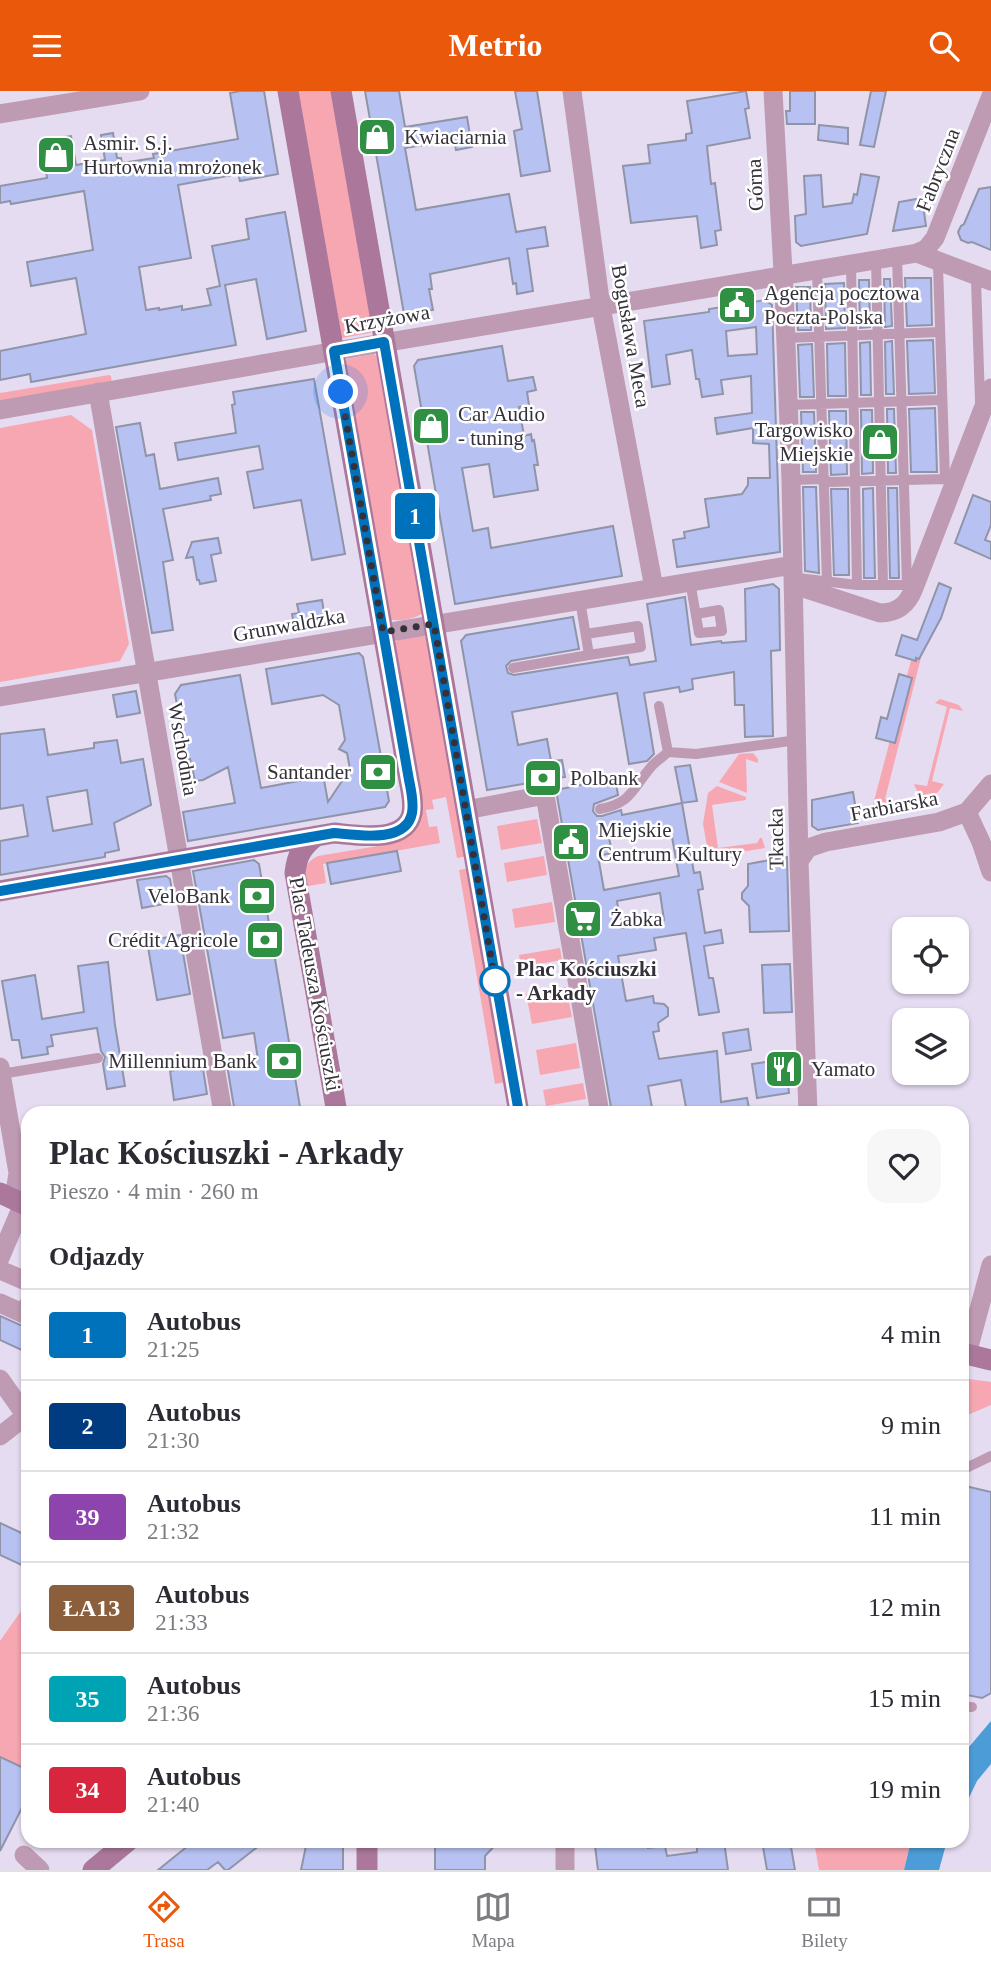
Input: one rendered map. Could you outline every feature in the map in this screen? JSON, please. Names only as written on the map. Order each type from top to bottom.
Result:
[{"type":"street","points":[[0,114],[140,91]]},
{"type":"street","points":[[0,891],[334,833],[374,836],[395,833],[405,827],[412,815],[409,780],[288,91]]},
{"type":"street","points":[[341,91],[518,1106]]},
{"type":"street","name":"Bogusława Meca","points":[[572,91],[601,307],[654,588]]},
{"type":"street","name":"Górna","points":[[773,91],[788,405]]},
{"type":"street","name":"Fabryczna","points":[[917,253],[926,249],[935,238],[991,96]]},
{"type":"street","points":[[917,253],[984,278]]},
{"type":"street","name":"Krzyżowa","points":[[0,410],[384,342],[917,253]]},
{"type":"street","name":"Wschodnia","points":[[98,392],[222,1106]]},
{"type":"street","points":[[794,576],[880,613],[889,613],[907,603],[949,481],[988,397]]},
{"type":"street","name":"Tkacka","points":[[788,405],[808,1106]]},
{"type":"street","name":"Grunwaldzka","points":[[0,698],[690,582],[794,576]]},
{"type":"street","name":"Farbiarska","points":[[799,861],[808,848],[826,842],[939,822],[967,812],[991,784]]},
{"type":"street","points":[[466,810],[545,795],[599,1106]]},
{"type":"street","points":[[967,812],[991,872]]},
{"type":"street","name":"Plac Tadeusza Kościuszki","points":[[316,836],[304,845],[297,856],[295,873],[336,1106]]},
{"type":"street","points":[[0,1258],[16,1200],[18,1173],[2,1094],[1,1071]]},
{"type":"street","points":[[969,1339],[991,1265]]},
{"type":"street","points":[[0,1270],[21,1279]]},
{"type":"street","points":[[0,1303],[21,1313]]},
{"type":"street","points":[[969,1354],[991,1360]]},
{"type":"street","points":[[2,1388],[21,1409]]},
{"type":"street","points":[[0,1436],[21,1420]]},
{"type":"street","points":[[93,1870],[120,1848]]},
{"type":"street","points":[[367,1848],[367,1870]]},
{"type":"street","points":[[565,1848],[565,1870]]},
{"type":"street","points":[[24,1855],[40,1870]]},
{"type":"lane","points":[[794,576],[857,585],[911,586],[904,481],[897,256]]},
{"type":"lane","points":[[876,260],[883,585]]},
{"type":"lane","points":[[791,480],[949,481],[942,400],[940,261]]},
{"type":"lane","points":[[851,264],[857,585]]},
{"type":"lane","points":[[817,270],[827,582]]},
{"type":"lane","points":[[984,278],[976,280],[980,403],[988,397]]},
{"type":"lane","points":[[786,338],[940,333]]},
{"type":"lane","points":[[788,405],[942,400]]},
{"type":"lane","points":[[690,582],[696,614]]},
{"type":"lane","points":[[580,600],[589,655]]},
{"type":"lane","points":[[513,668],[641,647],[638,626],[586,635]]},
{"type":"lane","points":[[659,706],[668,752]]},
{"type":"lane","points":[[600,809],[615,806],[631,795],[652,766],[668,752],[696,754],[797,740]]},
{"type":"lane","points":[[1,1071],[98,1058]]},
{"type":"lane","points":[[969,1467],[991,1456]]},
{"type":"shaded area","points":[[293,91],[336,91],[375,330],[370,333],[338,337]]},
{"type":"shaded area","points":[[374,354],[383,361],[423,613],[401,620],[388,619],[342,368],[347,359]]},
{"type":"shaded area","points":[[109,375],[112,383],[0,402],[0,393]]},
{"type":"shaded area","points":[[71,415],[92,430],[129,644],[120,661],[0,682],[0,428]]},
{"type":"shaded area","points":[[427,637],[468,856],[457,858],[446,797],[432,800],[434,809],[426,810],[429,827],[437,826],[440,843],[323,864],[326,883],[308,886],[307,865],[318,856],[390,844],[410,834],[393,644],[398,640]]},
{"type":"shaded area","points":[[914,649],[923,650],[885,799],[897,806],[896,814],[869,820]]},
{"type":"shaded area","points":[[940,699],[959,705],[963,711],[950,708],[932,781],[944,784],[932,797],[924,798],[914,784],[927,786],[947,707],[935,703]]},
{"type":"shaded area","points":[[753,753],[758,763],[746,759],[747,793],[719,782],[739,754]]},
{"type":"shaded area","points":[[717,786],[746,797],[746,800],[712,805],[718,848],[757,843],[762,838],[765,848],[709,857],[703,824],[708,793]]},
{"type":"shaded area","points":[[537,819],[542,843],[501,850],[497,826]]},
{"type":"shaded area","points":[[544,856],[547,875],[507,882],[504,863]]},
{"type":"shaded area","points":[[470,868],[507,1082],[495,1084],[459,870]]},
{"type":"shaded area","points":[[552,902],[555,922],[515,928],[512,909]]},
{"type":"shaded area","points":[[560,948],[562,960],[521,967],[519,955]]},
{"type":"shaded area","points":[[566,987],[572,1017],[532,1024],[526,994]]},
{"type":"shaded area","points":[[576,1043],[580,1068],[540,1075],[536,1050]]},
{"type":"shaded area","points":[[583,1083],[586,1099],[546,1106],[543,1090]]},
{"type":"shaded area","points":[[969,1379],[991,1382],[991,1405],[969,1414]]},
{"type":"shaded area","points":[[21,1611],[21,1767],[0,1757],[0,1641]]},
{"type":"shaded area","points":[[815,1848],[909,1848],[904,1870],[819,1870]]},
{"type":"water","points":[[991,1721],[991,1764],[977,1781],[969,1798],[969,1747]]},
{"type":"water","points":[[909,1848],[945,1848],[939,1870],[904,1870]]},
{"type":"building","points":[[264,91],[278,174],[240,181],[238,174],[178,185],[191,258],[139,267],[146,310],[182,306],[182,310],[211,305],[207,289],[220,286],[212,246],[249,239],[246,219],[285,212],[306,331],[267,339],[256,279],[225,285],[236,345],[31,382],[30,374],[0,380],[0,351],[86,334],[76,278],[31,286],[27,262],[93,250],[84,191],[11,204],[10,201],[0,203],[0,186],[47,178],[44,157],[51,151],[49,139],[71,136],[76,165],[105,160],[101,135],[113,133],[117,158],[121,158],[122,163],[154,158],[153,154],[238,139],[230,93]]},
{"type":"building","points":[[365,91],[399,91],[405,127],[467,117],[472,147],[456,150],[454,140],[405,148],[416,210],[509,194],[516,232],[545,227],[548,246],[527,249],[533,291],[517,294],[509,258],[430,274],[432,289],[429,289],[433,310],[404,314]]},
{"type":"building","points":[[515,91],[537,91],[550,171],[521,176],[514,131],[522,129]]},
{"type":"building","points":[[746,91],[749,108],[745,109],[750,138],[707,146],[711,184],[715,183],[721,230],[715,231],[717,245],[701,248],[697,216],[631,223],[623,166],[650,163],[648,145],[686,140],[686,134],[692,133],[687,101]]},
{"type":"building","points":[[790,91],[815,91],[815,124],[787,124],[786,111],[790,111]]},
{"type":"building","points":[[871,91],[886,91],[874,147],[860,145]]},
{"type":"building","points":[[819,125],[848,128],[848,144],[818,140]]},
{"type":"building","points":[[861,174],[879,177],[867,234],[801,246],[796,242],[795,216],[806,214],[804,176],[821,175],[823,207],[852,203],[854,194],[857,195]]},
{"type":"building","points":[[991,187],[991,250],[961,240],[958,232],[979,189]]},
{"type":"building","points":[[922,198],[926,226],[893,231],[899,202]]},
{"type":"building","points":[[905,278],[931,278],[932,325],[907,326]]},
{"type":"building","points":[[884,279],[890,279],[892,326],[885,327]]},
{"type":"building","points":[[859,280],[869,280],[870,327],[860,328]]},
{"type":"building","points":[[844,283],[845,328],[826,329],[825,284]]},
{"type":"building","points":[[796,287],[810,287],[811,330],[798,330]]},
{"type":"building","points":[[765,300],[772,305],[780,552],[677,567],[673,540],[685,538],[684,532],[709,527],[705,499],[742,494],[748,485],[748,478],[770,478],[769,444],[753,443],[753,428],[717,434],[715,418],[752,413],[751,376],[721,380],[723,394],[702,397],[699,379],[696,379],[692,350],[666,355],[670,384],[652,387],[644,321],[709,312],[709,309]],"holes":[[[756,327],[757,354],[728,356],[726,331]]]},
{"type":"building","points":[[933,340],[935,393],[909,394],[907,341]]},
{"type":"building","points":[[892,341],[894,394],[886,394],[885,342]]},
{"type":"building","points":[[870,342],[871,395],[861,395],[860,343]]},
{"type":"building","points":[[845,343],[846,396],[828,396],[827,344]]},
{"type":"building","points":[[812,344],[814,397],[800,397],[798,345]]},
{"type":"building","points":[[502,346],[508,381],[533,377],[536,390],[527,392],[529,405],[519,407],[524,436],[531,434],[532,441],[534,440],[538,490],[494,497],[489,464],[462,468],[473,531],[488,528],[491,548],[613,526],[622,576],[455,604],[414,366],[418,360]]},
{"type":"building","points":[[314,379],[345,554],[312,560],[301,500],[254,508],[247,472],[263,469],[259,446],[178,460],[175,443],[236,433],[233,392]]},
{"type":"building","points":[[935,408],[937,472],[911,472],[909,409]]},
{"type":"building","points":[[887,409],[894,409],[896,473],[888,473]]},
{"type":"building","points":[[861,410],[872,410],[873,473],[862,474]]},
{"type":"building","points":[[829,411],[846,411],[847,474],[831,475]]},
{"type":"building","points":[[801,412],[814,412],[816,472],[803,472]]},
{"type":"building","points":[[140,423],[146,456],[154,454],[160,489],[218,478],[221,494],[210,496],[211,500],[163,509],[173,560],[163,562],[173,630],[152,633],[116,427]]},
{"type":"building","points":[[803,487],[816,487],[819,573],[805,571]]},
{"type":"building","points":[[873,488],[875,578],[864,578],[863,489]]},
{"type":"building","points":[[888,488],[897,488],[899,578],[890,578]]},
{"type":"building","points":[[831,489],[848,489],[849,575],[834,575]]},
{"type":"building","points":[[973,495],[991,502],[991,525],[985,540],[991,542],[991,559],[955,543]]},
{"type":"building","points":[[218,538],[221,553],[211,555],[216,581],[200,584],[193,557],[186,558],[192,542]]},
{"type":"building","points":[[939,583],[951,588],[941,618],[919,659],[916,658],[916,661],[896,655],[902,635],[917,640]]},
{"type":"building","points":[[773,584],[779,589],[780,650],[771,651],[773,736],[745,737],[744,705],[735,705],[734,672],[692,679],[693,689],[680,692],[679,687],[644,693],[654,754],[647,761],[629,764],[617,693],[512,712],[518,745],[547,739],[551,761],[562,760],[565,777],[487,790],[461,641],[466,635],[573,617],[579,649],[511,661],[506,666],[508,673],[514,675],[628,657],[630,665],[656,661],[647,604],[685,597],[691,645],[746,641],[745,589]]},
{"type":"building","points":[[322,600],[326,626],[295,631],[292,614],[299,613],[297,604]]},
{"type":"building","points":[[359,653],[363,657],[389,801],[385,807],[188,841],[183,812],[235,803],[228,767],[203,780],[195,781],[190,759],[187,759],[175,694],[181,685],[240,675],[261,788],[304,780],[303,773],[322,769],[328,802],[350,769],[347,753],[339,749],[345,740],[339,705],[323,695],[272,704],[266,669]]},
{"type":"building","points":[[899,674],[912,678],[895,743],[876,738],[881,717],[887,719]]},
{"type":"building","points":[[136,691],[140,713],[117,717],[113,695]]},
{"type":"building","points":[[44,729],[48,755],[94,748],[94,743],[117,740],[121,763],[143,759],[151,805],[114,823],[119,850],[105,853],[105,857],[0,875],[0,841],[28,836],[23,805],[0,809],[0,734]],"holes":[[[87,790],[92,824],[53,831],[47,797]]]},
{"type":"building","points":[[690,765],[697,801],[682,803],[675,767]]},
{"type":"building","points":[[615,778],[618,795],[594,804],[593,811],[597,816],[621,810],[622,815],[682,803],[694,873],[700,872],[703,889],[698,890],[705,933],[721,930],[723,943],[704,946],[709,978],[713,978],[719,1012],[699,1015],[686,933],[654,938],[656,950],[618,956],[626,1001],[653,996],[654,1003],[664,1004],[668,1008],[668,1016],[658,1023],[659,1031],[653,1032],[659,1059],[717,1051],[721,1102],[747,1098],[749,1106],[686,1106],[681,1080],[648,1086],[652,1106],[611,1106],[556,790]],"holes":[[[638,826],[639,831],[670,826],[679,876],[604,890],[598,856],[612,853],[608,832]],[[660,893],[664,920],[621,928],[617,901]]]},
{"type":"building","points":[[853,792],[858,823],[818,830],[812,826],[812,800]]},
{"type":"building","points":[[397,851],[401,871],[331,884],[327,863]]},
{"type":"building","points":[[787,857],[789,931],[750,932],[749,906],[742,899],[742,893],[748,886],[748,864]]},
{"type":"building","points":[[254,860],[259,864],[300,1106],[234,1106],[227,1065],[258,1060],[254,1033],[223,1038],[193,871]]},
{"type":"building","points":[[166,876],[170,879],[174,902],[142,908],[137,880]]},
{"type":"building","points":[[180,935],[190,994],[157,1000],[147,941]]},
{"type":"building","points":[[108,962],[125,1086],[107,1089],[103,1064],[105,1057],[101,1051],[97,1028],[51,1035],[53,1046],[47,1047],[48,1054],[22,1058],[19,1040],[12,1040],[2,981],[35,975],[42,1019],[84,1012],[78,966]]},
{"type":"building","points":[[790,964],[792,1012],[764,1013],[762,965]]},
{"type":"building","points":[[748,1029],[751,1050],[726,1054],[723,1033]]},
{"type":"building","points":[[785,1059],[789,1093],[757,1098],[752,1064]]},
{"type":"building","points":[[201,1065],[207,1094],[174,1100],[170,1071]]},
{"type":"building","points":[[0,1316],[21,1325],[21,1350],[0,1340]]},
{"type":"building","points":[[969,1487],[991,1492],[991,1693],[982,1698],[969,1695]]},
{"type":"building","points":[[0,1523],[21,1533],[21,1565],[0,1555]]},
{"type":"building","points":[[0,1757],[21,1767],[21,1810],[0,1851]]},
{"type":"building","points":[[185,1848],[256,1848],[228,1870],[218,1862],[207,1870],[158,1870]]},
{"type":"building","points":[[306,1848],[343,1848],[343,1870],[301,1870]]},
{"type":"building","points":[[435,1848],[492,1848],[485,1856],[485,1870],[435,1870]]},
{"type":"building","points":[[595,1848],[665,1848],[667,1856],[697,1852],[697,1848],[725,1848],[728,1870],[598,1870]]},
{"type":"building","points":[[763,1848],[791,1848],[795,1870],[767,1870]]},
{"type":"bus line","name":"1","points":[[0,891],[334,833],[374,836],[395,833],[405,827],[412,815],[409,780],[334,351],[384,342],[518,1106]]},
{"type":"place","name":"Kwiaciarnia","points":[[377,137]]},
{"type":"place","name":"Asmir. S.j. Hurtownia mrożonek","points":[[56,155]]},
{"type":"place","name":"Agencja pocztowa Poczta-Polska","points":[[737,305]]},
{"type":"place","name":"Car Audio - tuning","points":[[431,426]]},
{"type":"place","name":"Targowisko Miejskie","points":[[880,442]]},
{"type":"place","name":"Santander","points":[[378,772]]},
{"type":"place","name":"Polbank","points":[[543,778]]},
{"type":"place","name":"Miejskie Centrum Kultury","points":[[571,842]]},
{"type":"place","name":"VeloBank","points":[[257,896]]},
{"type":"place","name":"Żabka","points":[[583,919]]},
{"type":"place","name":"Crédit Agricole","points":[[265,940]]},
{"type":"place","name":"Plac Kościuszki - Arkady","points":[[495,981]]},
{"type":"place","name":"Millennium Bank","points":[[284,1061]]},
{"type":"place","name":"Yamato","points":[[784,1069]]},
{"type":"route","points":[[341,392],[383,632],[434,624],[495,981]]}]
